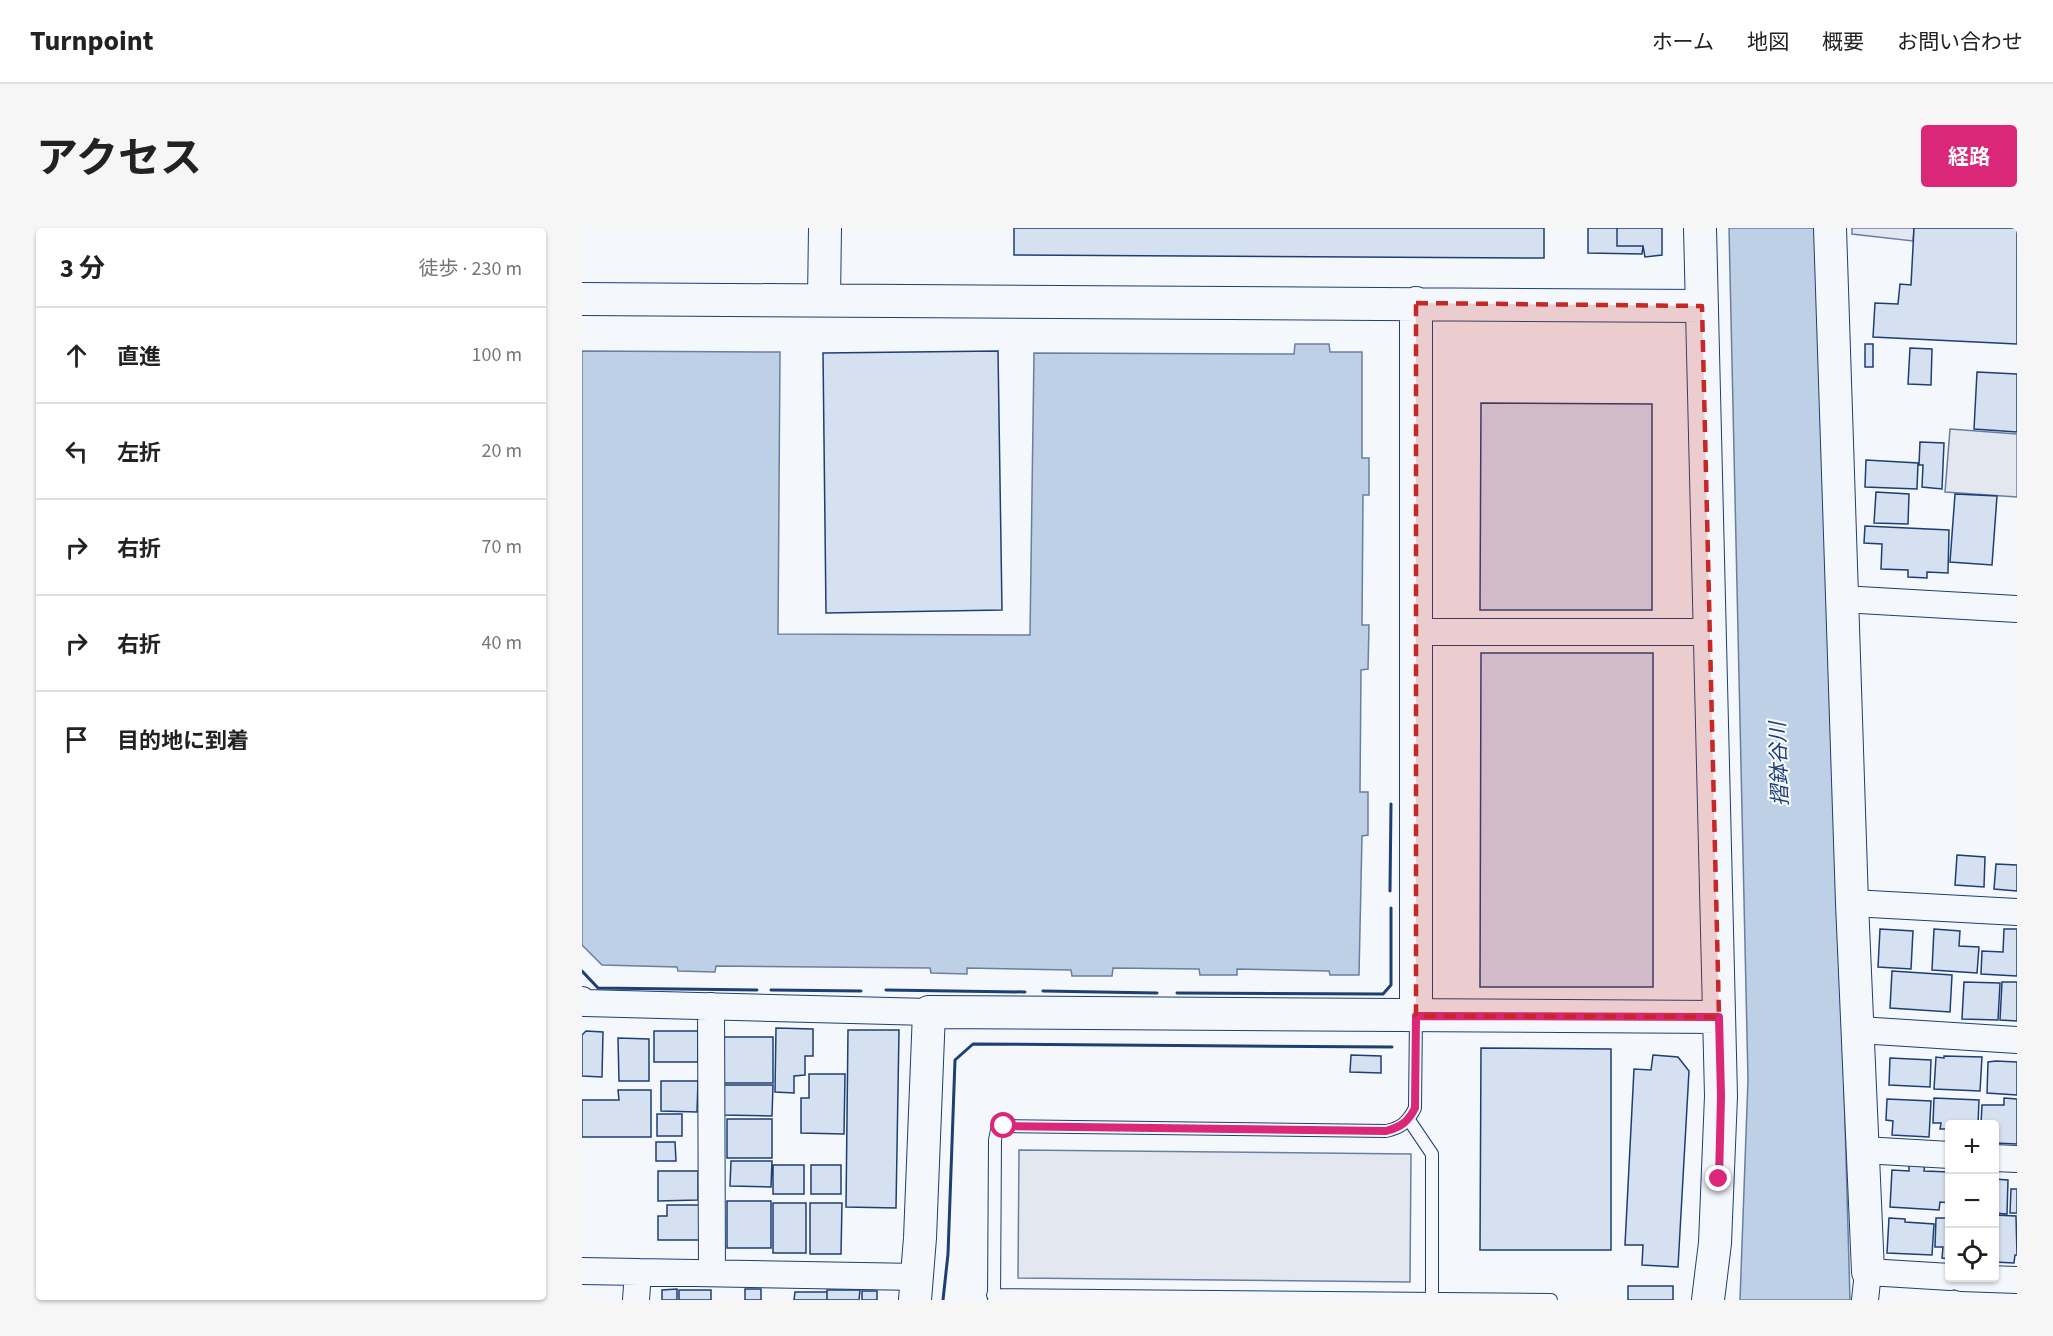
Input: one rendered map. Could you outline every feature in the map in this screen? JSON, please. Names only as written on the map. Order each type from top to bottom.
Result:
[{"type":"street","points":[[824,300],[825,228]]},
{"type":"street","points":[[1700,228],[1721,1096],[1719,1179],[1708,1300]]},
{"type":"street","points":[[1830,228],[1867,1286],[1945,1278]]},
{"type":"street","points":[[582,299],[1702,306]]},
{"type":"street","points":[[1416,303],[1416,1016]]},
{"type":"street","points":[[1842,599],[2017,609]]},
{"type":"street","points":[[1415,632],[1710,632]]},
{"type":"street","points":[[1852,903],[2017,912]]},
{"type":"street","points":[[582,1000],[585,1003],[929,1012],[1719,1017]]},
{"type":"street","points":[[711,1006],[712,1272]]},
{"type":"street","points":[[582,1271],[712,1272],[916,1288],[929,1012]]},
{"type":"street","points":[[1859,1030],[2017,1040]]},
{"type":"street","points":[[1863,1150],[1945,1155]]},
{"type":"street","points":[[1999,1158],[2017,1159]]},
{"type":"street","points":[[636,1300],[638,1272]]},
{"type":"street","points":[[1999,1280],[2017,1281]]},
{"type":"lane","points":[[1416,1016],[1415,1108],[1409,1120],[1399,1128],[1386,1131],[1004,1126],[997,1130],[994,1140],[994,1298],[1551,1300]]},
{"type":"lane","points":[[1409,1120],[1432,1154],[1432,1299]]},
{"type":"highlighted area","points":[[1416,303],[1702,306],[1719,1017],[1416,1016]]},
{"type":"shaded area","points":[[1852,228],[1914,228],[1913,241],[1852,234]]},
{"type":"shaded area","points":[[1950,429],[2017,434],[2017,497],[1945,492]]},
{"type":"shaded area","points":[[1019,1150],[1411,1154],[1410,1282],[1018,1278]]},
{"type":"water","name":"摺鉢谷川","points":[[1729,228],[1820,228],[1850,1300],[1740,1300],[1748,1079]]},
{"type":"water","points":[[1295,344],[1329,344],[1330,352],[1362,352],[1362,458],[1369,458],[1369,495],[1363,495],[1362,625],[1369,625],[1368,669],[1361,670],[1360,792],[1368,792],[1368,835],[1362,836],[1359,975],[1330,975],[1329,971],[1237,969],[1237,975],[1200,975],[1199,969],[1113,968],[1112,976],[1072,976],[1071,970],[967,968],[967,974],[931,973],[930,968],[716,966],[715,972],[678,971],[677,967],[602,965],[582,945],[582,351],[780,352],[778,634],[1030,635],[1034,353],[1294,354]]},
{"type":"building","points":[[1014,228],[1544,228],[1544,258],[1014,255]]},
{"type":"building","points":[[1588,228],[1617,228],[1617,246],[1643,246],[1642,254],[1588,253]]},
{"type":"building","points":[[1617,228],[1662,228],[1662,255],[1645,257],[1643,246],[1617,246]]},
{"type":"building","points":[[1914,228],[2017,228],[2017,344],[1873,337],[1875,303],[1898,304],[1900,284],[1911,285]]},
{"type":"building","points":[[1865,344],[1873,344],[1873,367],[1865,367]]},
{"type":"building","points":[[1910,348],[1932,349],[1931,385],[1908,384]]},
{"type":"building","points":[[998,351],[1002,610],[826,613],[823,353]]},
{"type":"building","points":[[1977,372],[2017,374],[2017,432],[1974,429]]},
{"type":"building","points":[[1481,403],[1652,404],[1652,610],[1480,610]]},
{"type":"building","points":[[1920,442],[1944,443],[1942,489],[1922,487],[1923,465],[1919,465]]},
{"type":"building","points":[[1866,460],[1918,463],[1917,489],[1865,487]]},
{"type":"building","points":[[1876,492],[1909,494],[1908,524],[1874,523]]},
{"type":"building","points":[[1955,494],[1997,496],[1992,565],[1950,562]]},
{"type":"building","points":[[1865,526],[1949,530],[1948,573],[1927,572],[1927,578],[1908,577],[1908,570],[1881,569],[1882,544],[1864,543]]},
{"type":"building","points":[[1481,653],[1653,653],[1653,987],[1480,987]]},
{"type":"building","points":[[1957,855],[1985,857],[1984,887],[1955,885]]},
{"type":"building","points":[[1996,864],[2017,865],[2017,891],[1994,889]]},
{"type":"building","points":[[1880,929],[1913,931],[1911,969],[1878,967]]},
{"type":"building","points":[[1934,929],[1960,931],[1959,946],[1979,947],[1977,973],[1932,970]]},
{"type":"building","points":[[2004,929],[2017,929],[2017,976],[1981,974],[1982,951],[2003,952]]},
{"type":"building","points":[[1892,971],[1952,975],[1950,1012],[1890,1008]]},
{"type":"building","points":[[1964,982],[2000,983],[1998,1020],[1962,1019]]},
{"type":"building","points":[[2002,982],[2017,982],[2017,1021],[2000,1020]]},
{"type":"building","points":[[776,1028],[813,1029],[813,1056],[805,1056],[805,1075],[794,1076],[794,1093],[775,1092]]},
{"type":"building","points":[[848,1030],[899,1030],[896,1208],[846,1207]]},
{"type":"building","points":[[586,1031],[603,1032],[602,1077],[582,1076],[582,1035]]},
{"type":"building","points":[[654,1031],[698,1031],[698,1062],[654,1062]]},
{"type":"building","points":[[721,1037],[773,1037],[773,1083],[721,1083]]},
{"type":"building","points":[[618,1038],[649,1039],[649,1081],[619,1081]]},
{"type":"building","points":[[1481,1048],[1611,1049],[1611,1250],[1480,1250]]},
{"type":"building","points":[[1351,1055],[1381,1056],[1381,1073],[1350,1072]]},
{"type":"building","points":[[1653,1055],[1678,1057],[1689,1071],[1678,1267],[1642,1265],[1643,1245],[1625,1245],[1634,1069],[1651,1070]]},
{"type":"building","points":[[1944,1056],[1982,1057],[1980,1091],[1934,1089],[1936,1057],[1944,1058]]},
{"type":"building","points":[[1890,1058],[1931,1060],[1930,1087],[1889,1085]]},
{"type":"building","points":[[1988,1062],[2017,1062],[2017,1095],[1987,1093]]},
{"type":"building","points":[[809,1074],[845,1074],[844,1134],[801,1133],[801,1098],[809,1098]]},
{"type":"building","points":[[661,1081],[698,1081],[697,1112],[661,1111]]},
{"type":"building","points":[[721,1085],[773,1085],[772,1116],[721,1115]]},
{"type":"building","points":[[618,1090],[651,1090],[651,1137],[582,1137],[582,1100],[619,1100]]},
{"type":"building","points":[[1934,1098],[1979,1100],[1978,1120],[1945,1120],[1945,1129],[1940,1129],[1941,1123],[1933,1123]]},
{"type":"building","points":[[2004,1098],[2017,1099],[2017,1144],[1999,1143],[1999,1120],[1981,1120],[1982,1105],[2004,1105]]},
{"type":"building","points":[[1887,1099],[1931,1101],[1929,1137],[1892,1135],[1893,1121],[1886,1120]]},
{"type":"building","points":[[657,1114],[682,1114],[682,1136],[657,1136]]},
{"type":"building","points":[[727,1119],[772,1119],[772,1158],[727,1158]]},
{"type":"building","points":[[656,1142],[675,1142],[676,1161],[656,1161]]},
{"type":"building","points":[[731,1161],[772,1161],[771,1187],[730,1186]]},
{"type":"building","points":[[1909,1161],[1925,1162],[1924,1171],[1945,1172],[1945,1202],[1940,1202],[1939,1210],[1890,1207],[1892,1170],[1909,1171]]},
{"type":"building","points":[[773,1165],[804,1165],[804,1194],[773,1194]]},
{"type":"building","points":[[811,1165],[841,1165],[841,1194],[811,1194]]},
{"type":"building","points":[[658,1171],[698,1171],[698,1200],[658,1201]]},
{"type":"building","points":[[1999,1179],[2008,1180],[2007,1214],[1999,1213]]},
{"type":"building","points":[[2011,1189],[2017,1189],[2017,1213],[2010,1213]]},
{"type":"building","points":[[727,1201],[771,1201],[771,1248],[727,1248]]},
{"type":"building","points":[[773,1203],[806,1203],[806,1253],[773,1253]]},
{"type":"building","points":[[810,1203],[842,1203],[841,1254],[810,1254]]},
{"type":"building","points":[[667,1205],[703,1205],[702,1240],[658,1240],[658,1216],[667,1216]]},
{"type":"building","points":[[1999,1215],[2016,1216],[2017,1255],[2015,1255],[2014,1263],[1999,1262]]},
{"type":"building","points":[[1889,1218],[1905,1219],[1905,1222],[1934,1224],[1932,1255],[1887,1253]]},
{"type":"building","points":[[1936,1218],[1945,1218],[1945,1258],[1942,1258],[1943,1247],[1935,1247]]},
{"type":"building","points":[[1628,1286],[1673,1286],[1673,1300],[1628,1300]]},
{"type":"building","points":[[677,1289],[677,1300],[662,1300],[662,1290]]},
{"type":"building","points":[[745,1289],[761,1289],[761,1300],[745,1300]]},
{"type":"building","points":[[679,1290],[711,1290],[711,1300],[679,1300]]},
{"type":"building","points":[[827,1290],[860,1290],[859,1300],[827,1300]]},
{"type":"building","points":[[862,1291],[877,1291],[877,1300],[862,1300]]},
{"type":"building","points":[[795,1292],[827,1292],[827,1300],[794,1300]]},
{"type":"wall","points":[[1390,891],[1391,804]]},
{"type":"wall","points":[[1177,993],[1383,994],[1391,985],[1391,908]]},
{"type":"wall","points":[[582,971],[598,988],[757,990]]},
{"type":"wall","points":[[771,990],[861,991]]},
{"type":"wall","points":[[886,990],[1025,992]]},
{"type":"wall","points":[[1043,991],[1157,993]]},
{"type":"wall","points":[[943,1300],[948,1254],[955,1060],[973,1044],[1392,1047]]},
{"type":"route","points":[[1004,1126],[1386,1131],[1399,1128],[1409,1120],[1415,1108],[1416,1016],[1719,1017],[1721,1096],[1719,1179]]}]
